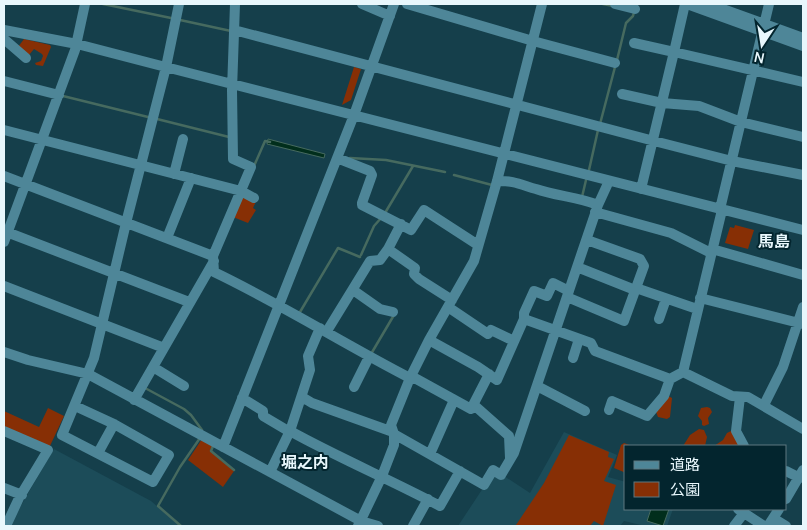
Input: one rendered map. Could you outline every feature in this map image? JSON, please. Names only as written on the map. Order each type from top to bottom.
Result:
[{"type":"street","points":[[86,4],[77,44],[26,184],[5,235],[114,273],[189,302]]},
{"type":"street","points":[[75,406],[114,424],[169,455],[153,482],[62,435],[88,374],[102,324],[166,67],[179,4]]},
{"type":"street","points":[[134,400],[214,258],[251,167],[233,159],[235,4]]},
{"type":"street","points":[[362,4],[390,16]]},
{"type":"street","points":[[223,447],[338,158],[394,4]]},
{"type":"street","points":[[408,4],[532,41],[615,63]]},
{"type":"street","points":[[360,524],[394,445],[391,425],[411,377],[429,340],[470,268],[497,181],[542,4]]},
{"type":"street","points":[[615,4],[636,9]]},
{"type":"street","points":[[641,189],[686,4],[763,28],[803,38]]},
{"type":"street","points":[[709,4],[803,46]]},
{"type":"street","points":[[609,410],[612,401],[647,416],[664,396],[670,379],[682,372],[769,4]]},
{"type":"street","points":[[4,30],[77,44],[803,230]]},
{"type":"street","points":[[234,30],[732,161],[803,175]]},
{"type":"street","points":[[4,39],[26,58]]},
{"type":"street","points":[[634,43],[803,82]]},
{"type":"street","points":[[4,81],[59,95]]},
{"type":"street","points":[[622,94],[662,103],[699,106],[741,122],[803,137]]},
{"type":"street","points":[[4,130],[241,191],[254,198]]},
{"type":"street","points":[[174,174],[183,139]]},
{"type":"street","points":[[338,158],[370,172],[372,175],[362,205],[411,230],[424,210],[478,245]]},
{"type":"street","points":[[4,176],[167,238],[214,258]]},
{"type":"street","points":[[167,238],[191,178]]},
{"type":"street","points":[[497,181],[514,181],[534,189],[585,200],[597,209],[671,233],[712,251],[803,275]]},
{"type":"street","points":[[302,397],[312,403],[393,433],[484,485],[493,470],[501,475],[514,453],[586,240],[608,181]]},
{"type":"street","points":[[270,472],[290,432],[302,397],[310,370],[308,356],[353,290],[370,261],[380,260],[401,224]]},
{"type":"street","points":[[429,340],[478,366],[497,380],[524,319],[524,313],[534,291],[547,296],[552,284],[568,294],[624,321],[644,266],[640,259],[586,240]]},
{"type":"street","points":[[388,249],[415,268],[414,274],[419,279],[488,334],[491,330],[514,340]]},
{"type":"street","points":[[214,258],[214,272],[324,330],[369,357],[471,409],[489,374]]},
{"type":"street","points":[[577,268],[697,309]]},
{"type":"street","points":[[4,286],[164,348]]},
{"type":"street","points":[[353,290],[380,309],[393,312]]},
{"type":"street","points":[[659,319],[666,298]]},
{"type":"street","points":[[700,298],[801,323]]},
{"type":"street","points":[[764,404],[783,367],[801,323],[803,307]]},
{"type":"street","points":[[524,319],[592,343],[595,351],[670,379]]},
{"type":"street","points":[[573,358],[579,339]]},
{"type":"street","points":[[4,352],[28,360],[88,374],[270,472],[360,524],[378,526]]},
{"type":"street","points":[[354,388],[369,357]]},
{"type":"street","points":[[153,367],[184,386]]},
{"type":"street","points":[[682,372],[732,396],[748,397],[764,404],[803,429]]},
{"type":"street","points":[[537,386],[585,411]]},
{"type":"street","points":[[740,397],[736,431],[743,445]]},
{"type":"street","points":[[242,398],[263,411],[263,416],[290,432],[440,506],[460,471]]},
{"type":"street","points":[[430,454],[454,400]]},
{"type":"street","points":[[474,405],[509,436],[510,460]]},
{"type":"street","points":[[98,453],[114,424]]},
{"type":"street","points":[[4,431],[48,450],[19,498],[6,526]]},
{"type":"street","points":[[787,471],[801,478],[787,498]]},
{"type":"street","points":[[4,488],[22,495]]},
{"type":"street","points":[[413,526],[428,499]]},
{"type":"street","points":[[778,510],[770,522],[786,526]]},
{"type":"street","points":[[734,526],[741,511],[764,526]]},
{"type":"shaded area","points":[[268,139],[325,154],[324,158],[267,144]]},
{"type":"shaded area","points":[[564,432],[617,455],[608,477],[624,481],[624,510],[673,510],[667,526],[645,526],[624,521],[620,526],[458,526],[493,473],[504,476],[530,493]]},
{"type":"shaded area","points":[[54,449],[151,501],[180,526],[9,526]]},
{"type":"shaded area","points":[[651,510],[669,510],[663,526],[647,521]]},
{"type":"green space","points":[[24,39],[50,45],[51,47],[43,66],[36,65],[35,63],[41,61],[42,54],[34,49],[29,55],[18,47]]},
{"type":"green space","points":[[354,67],[361,69],[351,100],[342,105]]},
{"type":"green space","points":[[245,190],[258,197],[253,208],[256,210],[248,223],[233,217]]},
{"type":"green space","points":[[735,225],[754,230],[748,249],[725,243],[730,227],[734,228]]},
{"type":"green space","points":[[668,396],[672,398],[670,417],[667,419],[658,417],[656,412]]},
{"type":"green space","points":[[707,407],[712,412],[708,418],[709,424],[704,426],[698,416],[701,408]]},
{"type":"green space","points":[[48,408],[64,416],[49,448],[4,428],[4,411],[39,427]]},
{"type":"green space","points":[[699,429],[704,430],[707,437],[705,445],[684,445],[690,435]]},
{"type":"green space","points":[[731,431],[734,433],[741,445],[716,445],[723,440],[727,433]]},
{"type":"green space","points":[[569,435],[609,452],[608,457],[614,459],[604,481],[616,485],[603,526],[594,521],[590,526],[516,525],[544,483]]},
{"type":"green space","points":[[202,439],[213,445],[210,451],[234,471],[223,487],[188,460]]},
{"type":"green space","points":[[624,443],[629,445],[624,445],[624,472],[614,468],[621,445]]},
{"type":"waterway","points":[[103,4],[171,18]]},
{"type":"waterway","points":[[603,4],[613,6]]},
{"type":"waterway","points":[[617,60],[626,23],[633,16],[634,12]]},
{"type":"waterway","points":[[180,20],[231,31]]},
{"type":"waterway","points":[[600,124],[615,67]]},
{"type":"waterway","points":[[63,96],[148,117]]},
{"type":"waterway","points":[[157,119],[229,137]]},
{"type":"waterway","points":[[589,170],[598,130]]},
{"type":"waterway","points":[[254,166],[265,141],[270,142]]},
{"type":"waterway","points":[[350,158],[386,160],[445,172]]},
{"type":"waterway","points":[[385,213],[413,166]]},
{"type":"waterway","points":[[454,175],[492,185]]},
{"type":"waterway","points":[[582,197],[586,180]]},
{"type":"waterway","points":[[361,255],[374,226],[382,217]]},
{"type":"waterway","points":[[300,312],[338,248],[360,257]]},
{"type":"waterway","points":[[371,354],[394,315]]},
{"type":"waterway","points":[[145,388],[184,409],[202,430]]},
{"type":"waterway","points":[[181,526],[158,506],[180,467],[200,438]]},
{"type":"waterway","points":[[213,446],[211,451],[234,470]]},
{"type":"district","name":"馬島","points":[[774,241]]},
{"type":"district","name":"堀之内","points":[[305,462]]}]
